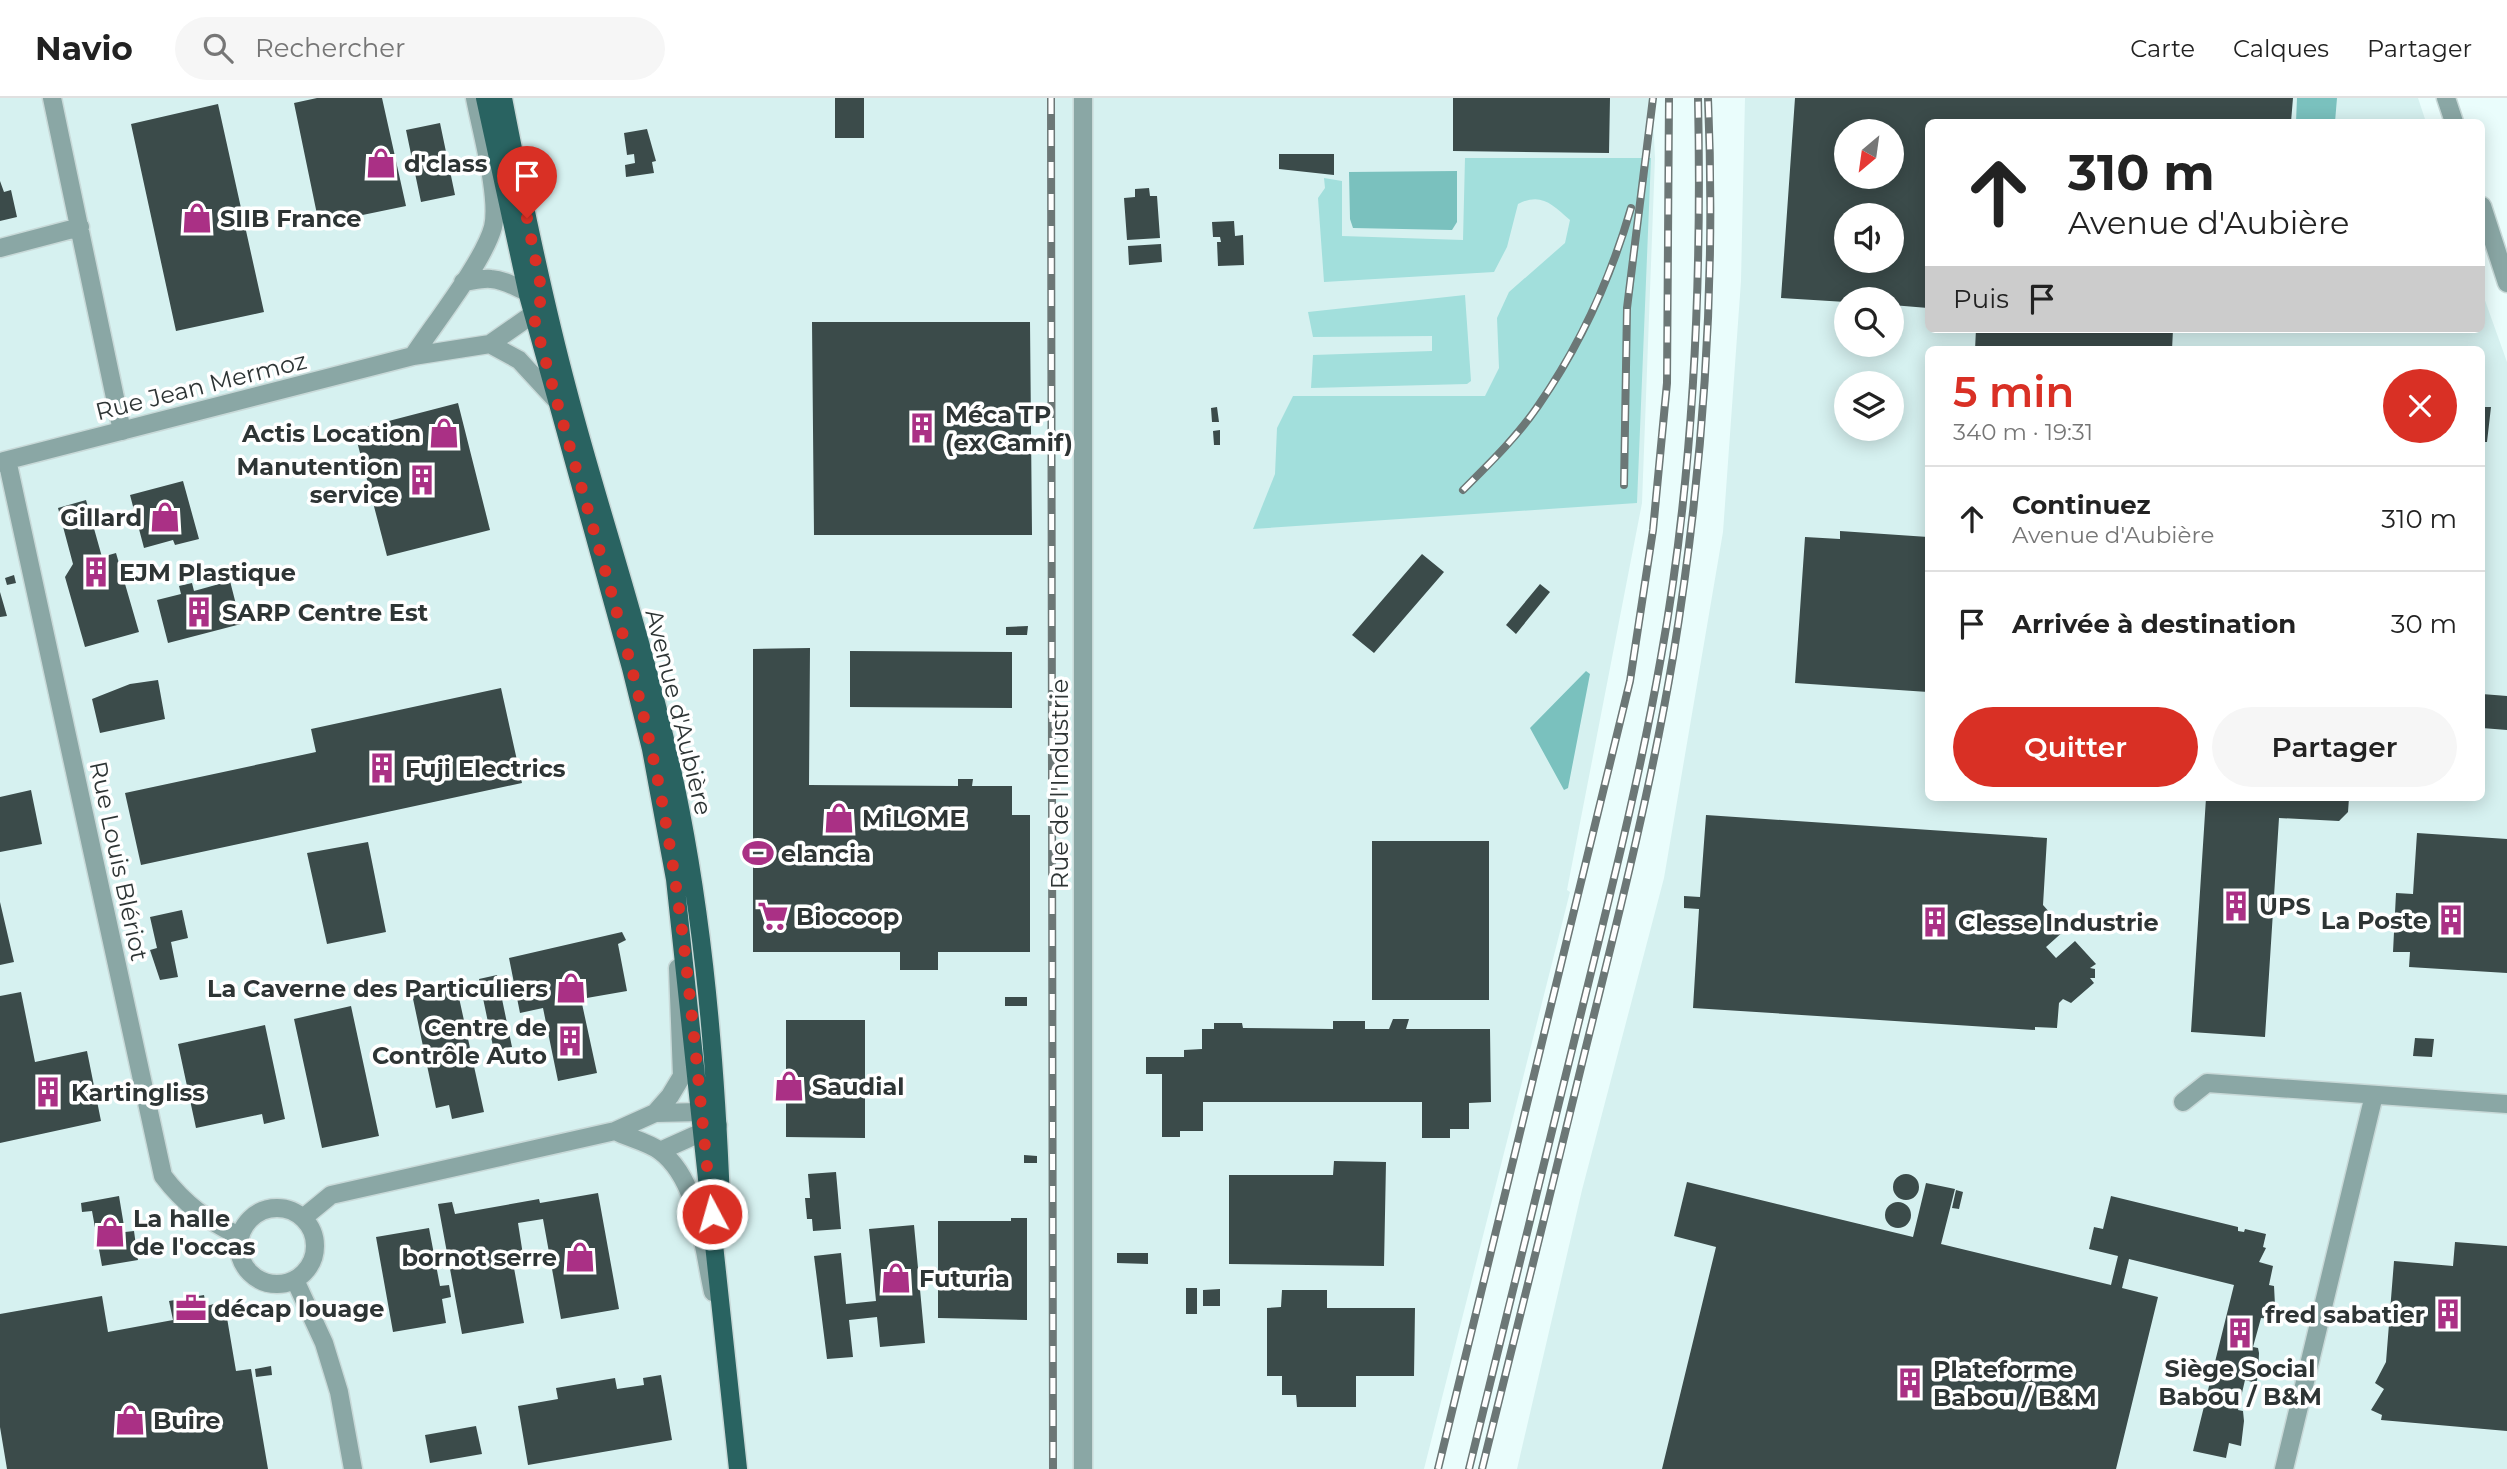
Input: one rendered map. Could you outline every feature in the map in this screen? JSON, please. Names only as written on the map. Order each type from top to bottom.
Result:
[{"type":"main road","name":"Avenue d'Aubière","points":[[485,98],[536,296],[664,735],[699,942],[710,1129],[738,1469]]},
{"type":"main road","name":"Avenue d'Aubière","points":[[503,98],[536,296],[533,314],[651,749],[675,879],[701,1112],[710,1129]]},
{"type":"street","points":[[52,98],[122,431]]},
{"type":"street","points":[[413,356],[463,282],[493,228],[494,211],[475,98]]},
{"type":"street","name":"Rue de l'Industrie","points":[[1083,98],[1083,1469]]},
{"type":"street","points":[[2446,98],[2453,119]]},
{"type":"street","points":[[2485,215],[2507,283]]},
{"type":"street","points":[[0,248],[80,227]]},
{"type":"street","points":[[463,282],[492,279],[536,296]]},
{"type":"street","name":"Rue Jean Mermoz","points":[[2,461],[413,356],[490,344],[514,330],[533,314]]},
{"type":"street","points":[[490,344],[519,360],[555,399]]},
{"type":"street","name":"Rue Louis Blériot","points":[[2,461],[9,469],[163,1176],[191,1208],[207,1220],[239,1236]]},
{"type":"street","name":"Avenue d'Aubière","points":[[615,1131],[655,1113],[682,1076],[675,879]]},
{"type":"street","points":[[2183,1102],[2207,1083],[2507,1104]]},
{"type":"street","points":[[2284,1469],[2374,1095]]},
{"type":"street","points":[[655,1113],[701,1112]]},
{"type":"street","points":[[660,1151],[710,1129]]},
{"type":"street","points":[[303,1218],[331,1195],[615,1131]]},
{"type":"street","name":"Avenue d'Aubière","points":[[615,1131],[660,1151],[676,1169],[690,1195],[727,1350]]},
{"type":"street","points":[[266,1209],[292,1211],[303,1218],[315,1239],[315,1251],[305,1273],[283,1285],[258,1280],[241,1261],[239,1236],[245,1224],[266,1209]]},
{"type":"street","points":[[295,1280],[328,1355],[339,1392],[353,1469]]},
{"type":"shaded area","points":[[0,98],[1652,98],[1655,158],[1642,503],[1567,890],[1570,892],[1424,1469],[0,1469]]},
{"type":"shaded area","points":[[1745,98],[2418,98],[2425,119],[1925,119],[1925,333],[2485,333],[2485,300],[2507,362],[2507,1469],[1517,1469],[1582,1190],[1664,878],[1723,532],[1741,281]]},
{"type":"shaded area","points":[[2297,98],[2337,98],[2335,119],[2296,119]]},
{"type":"shaded area","points":[[1465,158],[1651,158],[1637,503],[1253,529],[1275,474],[1277,428],[1293,396],[1485,396],[1499,368],[1497,318],[1509,292],[1565,243],[1570,220],[1552,205],[1533,199],[1518,204],[1507,247],[1494,272],[1324,282],[1318,198],[1325,188],[1324,178],[1342,181],[1342,236],[1463,240]]},
{"type":"shaded area","points":[[1457,171],[1457,222],[1452,230],[1353,228],[1350,219],[1349,172]]},
{"type":"shaded area","points":[[1465,295],[1471,381],[1467,384],[1311,388],[1313,355],[1432,351],[1432,336],[1313,337],[1308,312]]},
{"type":"shaded area","points":[[1586,671],[1590,674],[1568,788],[1564,790],[1530,728]]},
{"type":"building","points":[[317,98],[382,98],[406,206],[319,224],[294,103]]},
{"type":"building","points":[[835,98],[864,98],[864,138],[835,138]]},
{"type":"building","points":[[1453,98],[1610,98],[1609,153],[1453,151]]},
{"type":"building","points":[[1795,98],[2293,98],[2291,119],[1925,119],[1925,308],[1904,306],[1904,287],[1834,287],[1834,301],[1781,298]]},
{"type":"building","name":"SIIB France","points":[[218,104],[264,312],[176,331],[131,124]]},
{"type":"building","points":[[440,123],[455,195],[421,202],[406,130]]},
{"type":"building","points":[[647,129],[656,161],[652,162],[654,173],[626,177],[625,165],[635,163],[634,154],[627,155],[624,133]]},
{"type":"building","points":[[1279,154],[1334,154],[1334,175],[1279,169]]},
{"type":"building","points":[[0,181],[4,192],[11,190],[17,217],[0,221]]},
{"type":"building","points":[[1149,188],[1150,196],[1157,196],[1160,238],[1127,240],[1124,198],[1135,197],[1135,189]]},
{"type":"building","points":[[1234,221],[1235,236],[1243,235],[1244,265],[1218,266],[1217,242],[1221,242],[1220,237],[1213,237],[1212,222]]},
{"type":"building","points":[[1161,244],[1162,262],[1129,265],[1128,246]]},
{"type":"building","name":"Méca TP (ex Camif)","points":[[812,322],[1030,322],[1032,535],[814,535]]},
{"type":"building","points":[[1976,333],[2173,333],[2172,346],[1975,346]]},
{"type":"building","name":"Manutention service","points":[[458,403],[490,530],[387,556],[354,430]]},
{"type":"building","points":[[1217,407],[1219,422],[1212,422],[1211,408]]},
{"type":"building","points":[[2485,407],[2491,407],[2487,442]]},
{"type":"building","points":[[1220,430],[1220,445],[1214,445],[1213,431]]},
{"type":"building","name":"Gillard","points":[[183,481],[199,539],[175,545],[173,540],[144,548],[130,495]]},
{"type":"building","name":"EJM Plastique","points":[[86,500],[102,557],[116,553],[139,632],[85,647],[65,577],[73,564],[58,508]]},
{"type":"building","points":[[1840,531],[1925,537],[1925,692],[1795,683],[1805,537],[1840,539]]},
{"type":"building","points":[[1422,554],[1444,572],[1374,653],[1352,635]]},
{"type":"building","points":[[14,575],[16,583],[7,585],[5,578]]},
{"type":"building","name":"SARP Centre Est","points":[[230,581],[241,624],[168,643],[157,600],[181,594],[179,586],[192,583],[194,591]]},
{"type":"building","points":[[1540,584],[1550,592],[1516,634],[1506,625]]},
{"type":"building","points":[[0,592],[7,616],[0,617]]},
{"type":"building","points":[[1028,626],[1027,635],[1006,635],[1006,627]]},
{"type":"building","points":[[810,648],[809,785],[958,786],[958,779],[973,779],[972,786],[1012,786],[1012,815],[1030,815],[1030,952],[938,952],[938,970],[900,970],[900,952],[753,952],[753,649]]},
{"type":"building","points":[[850,651],[1012,652],[1012,708],[850,707]]},
{"type":"building","points":[[158,680],[165,719],[100,733],[92,699],[130,684]]},
{"type":"building","name":"Fuji Electrics","points":[[501,688],[522,783],[141,865],[125,793],[316,752],[311,729]]},
{"type":"building","points":[[2485,694],[2507,696],[2507,730],[2485,728]]},
{"type":"building","points":[[31,790],[42,844],[0,852],[0,797]]},
{"type":"building","name":"UPS","points":[[2206,801],[2349,801],[2348,812],[2339,821],[2279,818],[2265,1037],[2191,1032]]},
{"type":"building","name":"Clesse Industrie","points":[[1706,815],[2047,838],[2043,905],[2065,930],[2046,947],[2056,958],[2075,941],[2096,964],[2090,968],[2095,969],[2095,978],[2090,978],[2094,983],[2071,1003],[2063,999],[2059,1003],[2057,1028],[2035,1027],[2035,1030],[1693,1008],[1699,909],[1684,908],[1684,896],[1700,897]]},
{"type":"building","name":"La Poste","points":[[2417,833],[2507,839],[2507,973],[2409,967],[2410,952],[2393,952],[2396,893],[2413,894]]},
{"type":"building","points":[[1372,841],[1489,841],[1489,1000],[1372,1000]]},
{"type":"building","points":[[368,842],[386,932],[327,944],[307,853]]},
{"type":"building","points":[[0,902],[14,962],[0,965]]},
{"type":"building","points":[[182,910],[188,938],[171,942],[178,977],[160,980],[150,950],[157,948],[150,917]]},
{"type":"building","points":[[622,932],[626,940],[618,944],[627,991],[581,999],[597,1073],[558,1081],[543,1008],[520,1013],[509,958]]},
{"type":"building","points":[[497,975],[512,1047],[494,1051],[479,979]]},
{"type":"building","points":[[456,984],[484,1112],[452,1119],[449,1105],[436,1108],[412,994]]},
{"type":"building","name":"Kartingliss","points":[[21,992],[35,1062],[87,1051],[101,1121],[0,1143],[0,996]]},
{"type":"building","points":[[1005,997],[1027,997],[1027,1006],[1005,1006]]},
{"type":"building","points":[[351,1006],[379,1136],[322,1148],[294,1019]]},
{"type":"building","points":[[1393,1019],[1409,1019],[1406,1029],[1490,1029],[1491,1102],[1469,1103],[1469,1129],[1450,1129],[1450,1138],[1422,1138],[1422,1102],[1203,1102],[1203,1131],[1180,1131],[1180,1137],[1162,1137],[1162,1074],[1146,1074],[1146,1057],[1184,1057],[1184,1050],[1202,1049],[1202,1029],[1214,1029],[1214,1023],[1242,1023],[1243,1028],[1333,1029],[1333,1021],[1365,1021],[1365,1029],[1389,1029]]},
{"type":"building","points":[[786,1020],[865,1020],[865,1138],[786,1137]]},
{"type":"building","points":[[265,1025],[285,1119],[264,1124],[262,1114],[196,1128],[178,1044]]},
{"type":"building","points":[[2415,1038],[2434,1039],[2432,1057],[2413,1056]]},
{"type":"building","points":[[1024,1155],[1037,1156],[1037,1163],[1024,1163]]},
{"type":"building","points":[[1334,1161],[1386,1162],[1384,1266],[1229,1264],[1229,1175],[1333,1175]]},
{"type":"building","points":[[836,1172],[841,1229],[813,1231],[812,1219],[807,1219],[805,1198],[810,1198],[808,1174]]},
{"type":"building","points":[[1906,1174],[1915,1178],[1919,1187],[1915,1196],[1906,1200],[1897,1196],[1893,1187],[1897,1178]]},
{"type":"building","name":"Plateforme Babou / B&M","points":[[1687,1182],[1913,1237],[1926,1183],[1955,1189],[1941,1244],[2111,1285],[2118,1256],[2089,1249],[2094,1227],[2103,1229],[2111,1196],[2238,1227],[2238,1231],[2244,1232],[2245,1229],[2266,1234],[2263,1247],[2266,1248],[2259,1262],[2273,1266],[2269,1285],[2274,1286],[2275,1305],[2272,1319],[2261,1318],[2253,1347],[2258,1348],[2259,1353],[2256,1383],[2245,1380],[2238,1410],[2243,1411],[2244,1421],[2241,1446],[2229,1443],[2226,1458],[2193,1451],[2234,1285],[2129,1259],[2122,1288],[2158,1297],[2116,1469],[1662,1469],[1716,1247],[1674,1236]]},
{"type":"building","points":[[1956,1190],[1963,1192],[1959,1209],[1952,1208]]},
{"type":"building","points":[[598,1193],[619,1309],[561,1319],[543,1219],[518,1223],[523,1255],[512,1257],[524,1323],[462,1334],[438,1204],[452,1202],[455,1214],[539,1199],[540,1203]]},
{"type":"building","name":"La halle de l'occas","points":[[119,1196],[125,1232],[134,1231],[138,1260],[102,1266],[92,1211],[82,1212],[81,1203]]},
{"type":"building","points":[[1898,1202],[1908,1205],[1911,1215],[1908,1225],[1898,1228],[1888,1225],[1885,1215],[1888,1205]]},
{"type":"building","points":[[1011,1218],[1027,1218],[1027,1320],[938,1318],[938,1221],[1011,1221]]},
{"type":"building","name":"Futuria","points":[[914,1225],[925,1343],[880,1347],[877,1317],[849,1320],[853,1357],[827,1359],[814,1256],[841,1253],[846,1304],[876,1301],[869,1229]]},
{"type":"building","points":[[429,1228],[440,1286],[449,1285],[451,1297],[442,1299],[446,1323],[393,1332],[376,1237]]},
{"type":"building","name":"fred sabatier","points":[[2455,1242],[2507,1246],[2507,1431],[2381,1420],[2382,1415],[2371,1410],[2384,1389],[2375,1383],[2386,1362],[2394,1261],[2453,1266]]},
{"type":"building","points":[[1117,1253],[1148,1253],[1148,1264],[1117,1263]]},
{"type":"building","points":[[1186,1288],[1197,1288],[1197,1314],[1186,1314]]},
{"type":"building","points":[[1220,1289],[1220,1306],[1203,1306],[1203,1290]]},
{"type":"building","points":[[1282,1290],[1327,1290],[1327,1308],[1415,1308],[1414,1376],[1356,1376],[1356,1407],[1297,1407],[1296,1395],[1282,1395],[1282,1376],[1267,1376],[1267,1308],[1281,1307]]},
{"type":"building","points":[[204,1295],[206,1306],[214,1304],[216,1314],[226,1312],[236,1371],[251,1369],[268,1469],[7,1469],[0,1427],[0,1314],[102,1296],[108,1332],[173,1320],[169,1301]]},
{"type":"building","points":[[271,1366],[272,1375],[256,1377],[255,1369]]},
{"type":"building","points":[[661,1375],[672,1440],[528,1465],[518,1406],[558,1399],[556,1388],[615,1378],[617,1389],[644,1385],[643,1378]]},
{"type":"building","points":[[476,1426],[482,1454],[430,1463],[425,1435]]},
{"type":"railway","points":[[1051,98],[1053,1469]]},
{"type":"railway","points":[[1624,485],[1627,308],[1653,98]]},
{"type":"railway","points":[[1438,1469],[1630,681],[1653,530],[1667,383],[1669,98]]},
{"type":"railway","points":[[1469,1469],[1614,880],[1661,657],[1681,519],[1693,379],[1699,238],[1698,98]]},
{"type":"railway","points":[[1482,1469],[1633,853],[1673,657],[1692,518],[1705,378],[1710,238],[1708,98]]},
{"type":"railway","points":[[1463,490],[1521,429],[1567,360],[1604,285],[1631,208]]},
{"type":"place","name":"d'class","points":[[381,163]]},
{"type":"place","name":"SIIB France","points":[[197,218]]},
{"type":"place","name":"Méca TP (ex Camif)","points":[[922,428]]},
{"type":"place","name":"Actis Location","points":[[444,433]]},
{"type":"place","name":"Manutention service","points":[[422,480]]},
{"type":"place","name":"Gillard","points":[[165,517]]},
{"type":"place","name":"EJM Plastique","points":[[96,572]]},
{"type":"place","name":"SARP Centre Est","points":[[199,612]]},
{"type":"place","name":"Fuji Electrics","points":[[382,768]]},
{"type":"place","name":"MiLOME","points":[[839,818]]},
{"type":"place","name":"elancia","points":[[758,853]]},
{"type":"place","name":"UPS","points":[[2236,906]]},
{"type":"place","name":"Biocoop","points":[[773,916]]},
{"type":"place","name":"La Poste","points":[[2451,920]]},
{"type":"place","name":"Clesse Industrie","points":[[1935,922]]},
{"type":"place","name":"La Caverne des Particuliers","points":[[571,988]]},
{"type":"place","name":"Centre de Contrôle Auto","points":[[570,1041]]},
{"type":"place","name":"Saudial","points":[[789,1086]]},
{"type":"place","name":"Kartingliss","points":[[48,1092]]},
{"type":"place","name":"La halle de l'occas","points":[[110,1232]]},
{"type":"place","name":"bornot serre","points":[[580,1257]]},
{"type":"place","name":"Futuria","points":[[896,1278]]},
{"type":"place","name":"décap louage","points":[[191,1308]]},
{"type":"place","name":"fred sabatier","points":[[2448,1314]]},
{"type":"place","name":"Siège Social Babou / B&M","points":[[2240,1333]]},
{"type":"place","name":"Plateforme Babou / B&M","points":[[1910,1383]]},
{"type":"place","name":"Buire","points":[[130,1420]]},
{"type":"route","points":[[527,218],[543,297],[533,314],[631,668],[660,794],[675,879],[712,1214]]}]
